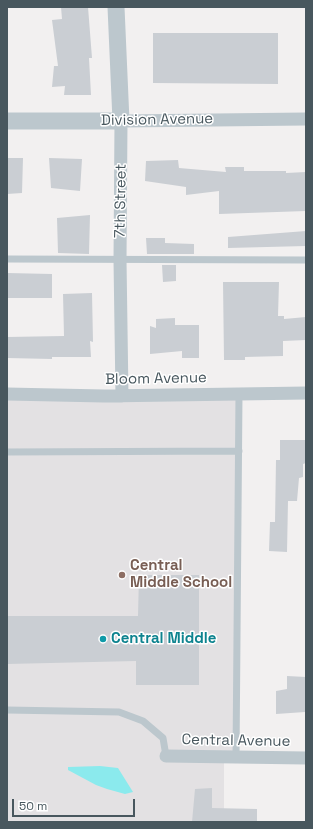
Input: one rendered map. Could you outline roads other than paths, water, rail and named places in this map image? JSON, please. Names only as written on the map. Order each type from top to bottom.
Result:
[{"type":"street","name":"7th Street","points":[[116,7],[121,121],[120,260],[122,396]]},
{"type":"street","name":"Division Avenue","points":[[7,121],[306,118]]},
{"type":"street","name":"Bloom Avenue","points":[[7,394],[122,396],[306,393]]},
{"type":"street","name":"Central Avenue","points":[[166,756],[306,758]]},
{"type":"lane","points":[[7,260],[306,260]]},
{"type":"lane","points":[[236,757],[239,394]]},
{"type":"lane","points":[[7,452],[239,451]]},
{"type":"lane","points":[[7,710],[119,712],[143,721],[163,738],[166,756]]},
{"type":"water","points":[[100,766],[118,768],[133,792],[125,794],[107,789],[96,785],[68,770],[68,767]]},
{"type":"place","name":"Central Middle School","points":[[122,575]]},
{"type":"place","name":"Central Middle","points":[[103,639]]}]
